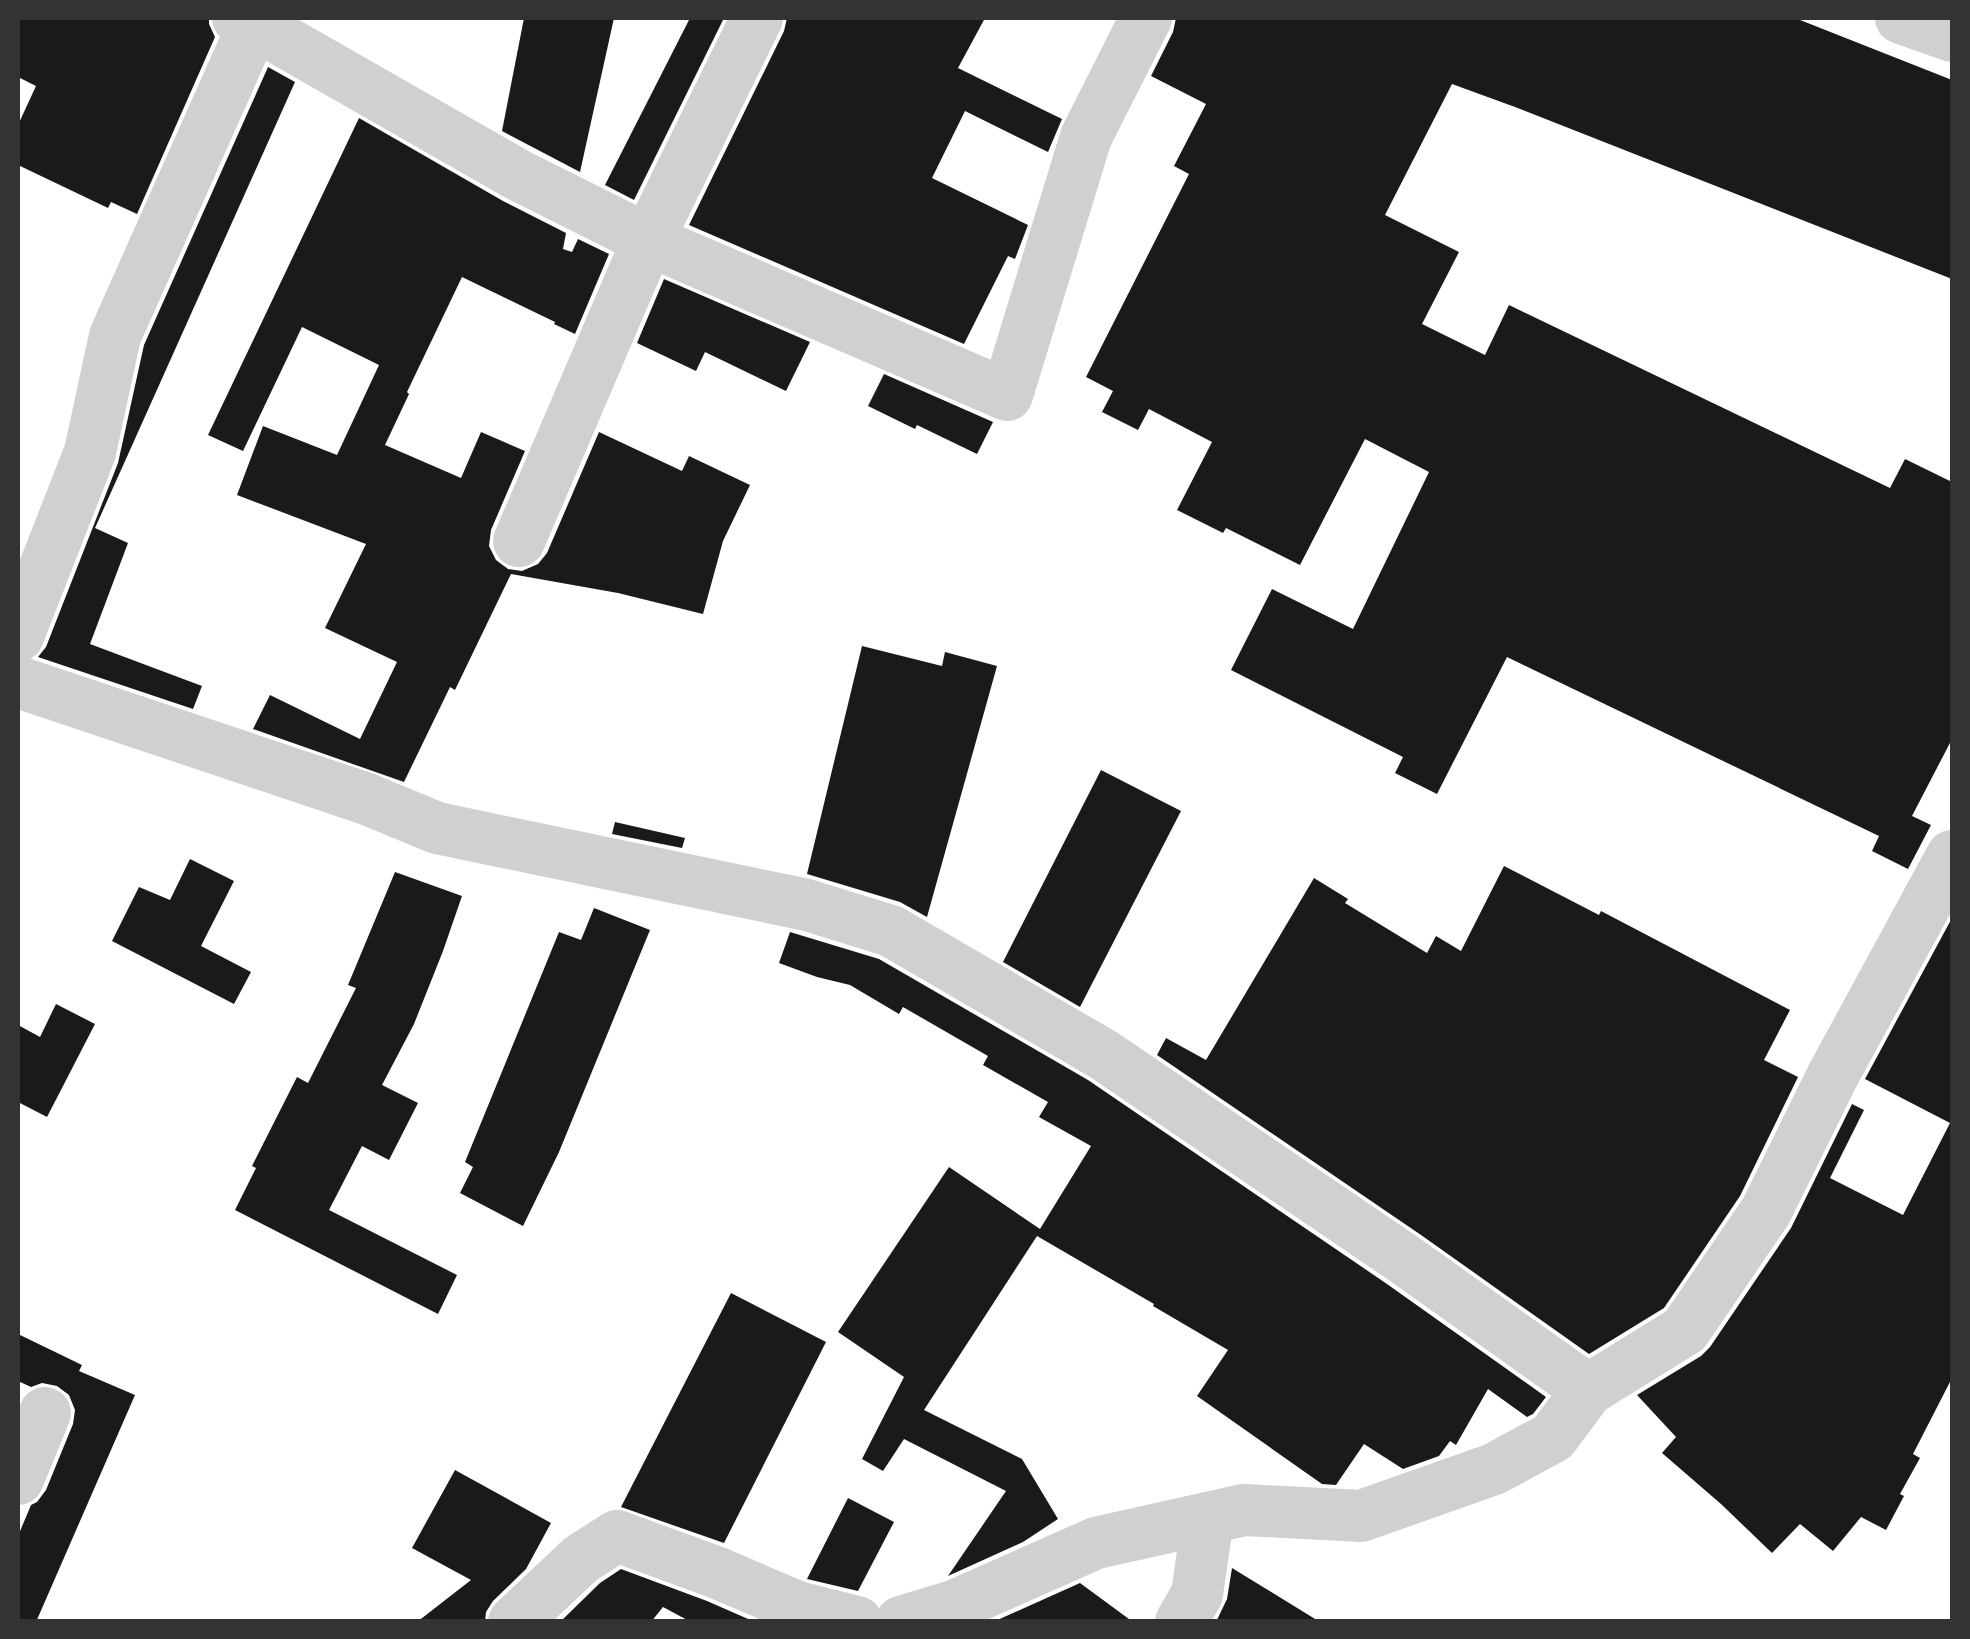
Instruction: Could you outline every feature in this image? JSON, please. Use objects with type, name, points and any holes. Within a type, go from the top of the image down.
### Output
[{"type":"street","points":[[519,541],[648,240],[757,18]]},
{"type":"street","points":[[18,636],[90,452],[116,336],[249,20],[518,175],[648,240],[1007,395],[1086,137],[1146,18]]},
{"type":"street","points":[[1902,18],[1952,36]]},
{"type":"street","points":[[18,682],[367,799],[437,828],[806,905],[891,931],[1104,1055],[1588,1390]]},
{"type":"street","points":[[901,1622],[954,1606],[1096,1543],[1244,1510],[1361,1516],[1494,1470],[1553,1437],[1588,1390],[1684,1330],[1766,1211],[1833,1074],[1952,856]]},
{"type":"street","points":[[18,1479],[45,1413]]},
{"type":"street","points":[[1182,1622],[1197,1594],[1208,1518]]},
{"type":"street","points":[[514,1622],[581,1559],[617,1536],[797,1606],[857,1622]]},
{"type":"building","points":[[18,18],[209,18],[215,37],[137,214],[111,202],[108,208],[18,165],[18,125],[36,86],[18,77]]},
{"type":"building","points":[[524,18],[614,18],[580,172],[502,131]]},
{"type":"building","points":[[690,18],[724,18],[634,200],[605,185]]},
{"type":"building","points":[[787,18],[985,18],[958,68],[1062,119],[1048,152],[965,111],[932,178],[1028,225],[1015,259],[1008,256],[964,344],[689,225]]},
{"type":"building","points":[[1176,18],[1795,18],[1952,80],[1952,279],[1452,84],[1385,215],[1459,252],[1422,324],[1485,355],[1509,305],[1890,488],[1905,459],[1952,482],[1952,739],[1912,816],[1931,825],[1908,869],[1872,851],[1879,836],[1507,657],[1437,794],[1395,773],[1403,757],[1231,670],[1272,589],[1353,629],[1429,472],[1365,439],[1300,565],[1226,528],[1223,533],[1177,510],[1212,442],[1149,409],[1138,430],[1102,412],[1113,391],[1086,377],[1189,174],[1174,166],[1206,104],[1151,76]]},
{"type":"building","points":[[268,67],[295,82],[95,528],[128,543],[90,644],[202,686],[193,709],[38,657],[46,647],[118,463],[144,345]]},
{"type":"building","points":[[359,118],[566,233],[563,249],[572,252],[578,239],[609,254],[575,334],[462,277],[385,445],[461,478],[481,432],[525,451],[491,530],[489,546],[496,560],[508,569],[522,571],[538,564],[547,553],[599,432],[682,471],[689,456],[750,485],[723,541],[703,614],[618,593],[511,574],[455,690],[450,687],[404,782],[253,729],[270,695],[360,739],[397,662],[325,628],[366,544],[237,495],[263,426],[337,455],[379,365],[302,327],[243,451],[208,435]]},
{"type":"building","points":[[664,279],[810,342],[786,391],[705,352],[696,371],[637,343]]},
{"type":"building","points":[[884,374],[993,422],[977,454],[868,406]]},
{"type":"building","points":[[862,646],[942,666],[945,652],[997,666],[927,917],[900,902],[807,874]]},
{"type":"building","points":[[1101,770],[1181,811],[1080,1007],[1003,962]]},
{"type":"building","points":[[615,822],[685,838],[682,848],[612,834]]},
{"type":"building","points":[[190,859],[234,881],[201,946],[251,972],[234,1004],[112,941],[139,887],[170,900]]},
{"type":"building","points":[[1504,866],[1599,915],[1601,911],[1790,1010],[1764,1060],[1798,1077],[1740,1196],[1664,1308],[1589,1354],[1157,1055],[1166,1038],[1206,1060],[1314,878],[1348,899],[1345,903],[1427,953],[1436,936],[1461,951]]},
{"type":"building","points":[[395,872],[462,896],[414,1024],[382,1085],[418,1103],[389,1160],[362,1146],[329,1210],[457,1275],[438,1314],[235,1210],[256,1168],[252,1166],[297,1077],[308,1083],[356,988],[348,985]]},
{"type":"building","points":[[594,908],[650,930],[559,1152],[523,1226],[460,1193],[473,1167],[465,1162],[559,932],[581,940]]},
{"type":"building","points":[[1952,918],[1952,1378],[1913,1454],[1920,1458],[1886,1530],[1861,1517],[1833,1551],[1800,1524],[1772,1553],[1662,1453],[1676,1437],[1637,1395],[1710,1347],[1791,1228],[1852,1104],[1864,1110],[1830,1178],[1903,1215],[1950,1123],[1865,1079]]},
{"type":"building","points":[[790,932],[879,959],[1088,1080],[1546,1397],[1527,1417],[1488,1389],[1456,1445],[1450,1441],[1439,1456],[1403,1469],[1364,1444],[1336,1485],[1322,1484],[1197,1396],[1228,1350],[1037,1236],[924,1410],[1022,1459],[1058,1519],[1023,1542],[948,1576],[1006,1491],[904,1439],[883,1471],[862,1459],[904,1377],[838,1332],[949,1167],[1040,1229],[1091,1146],[1039,1117],[1048,1102],[983,1065],[988,1056],[903,1007],[899,1014],[850,985],[779,963]]},
{"type":"building","points":[[56,1004],[95,1024],[47,1117],[18,1102],[18,1025],[40,1037]]},
{"type":"building","points":[[731,1293],[826,1342],[724,1543],[621,1507]]},
{"type":"building","points":[[18,1334],[82,1365],[79,1371],[135,1395],[36,1622],[18,1622],[18,1536],[31,1505],[46,1490],[75,1410],[69,1395],[57,1386],[42,1383],[31,1387],[18,1381]]},
{"type":"building","points":[[455,1470],[551,1523],[526,1569],[493,1601],[485,1622],[417,1622],[471,1580],[412,1548]]},
{"type":"building","points":[[848,1498],[894,1522],[858,1591],[807,1579]]},
{"type":"building","points":[[1232,1568],[1320,1622],[1216,1622],[1227,1599]]},
{"type":"building","points":[[621,1569],[755,1622],[691,1622],[663,1607],[651,1622],[560,1622],[600,1583]]},
{"type":"building","points":[[1080,1583],[1133,1622],[993,1622]]}]
